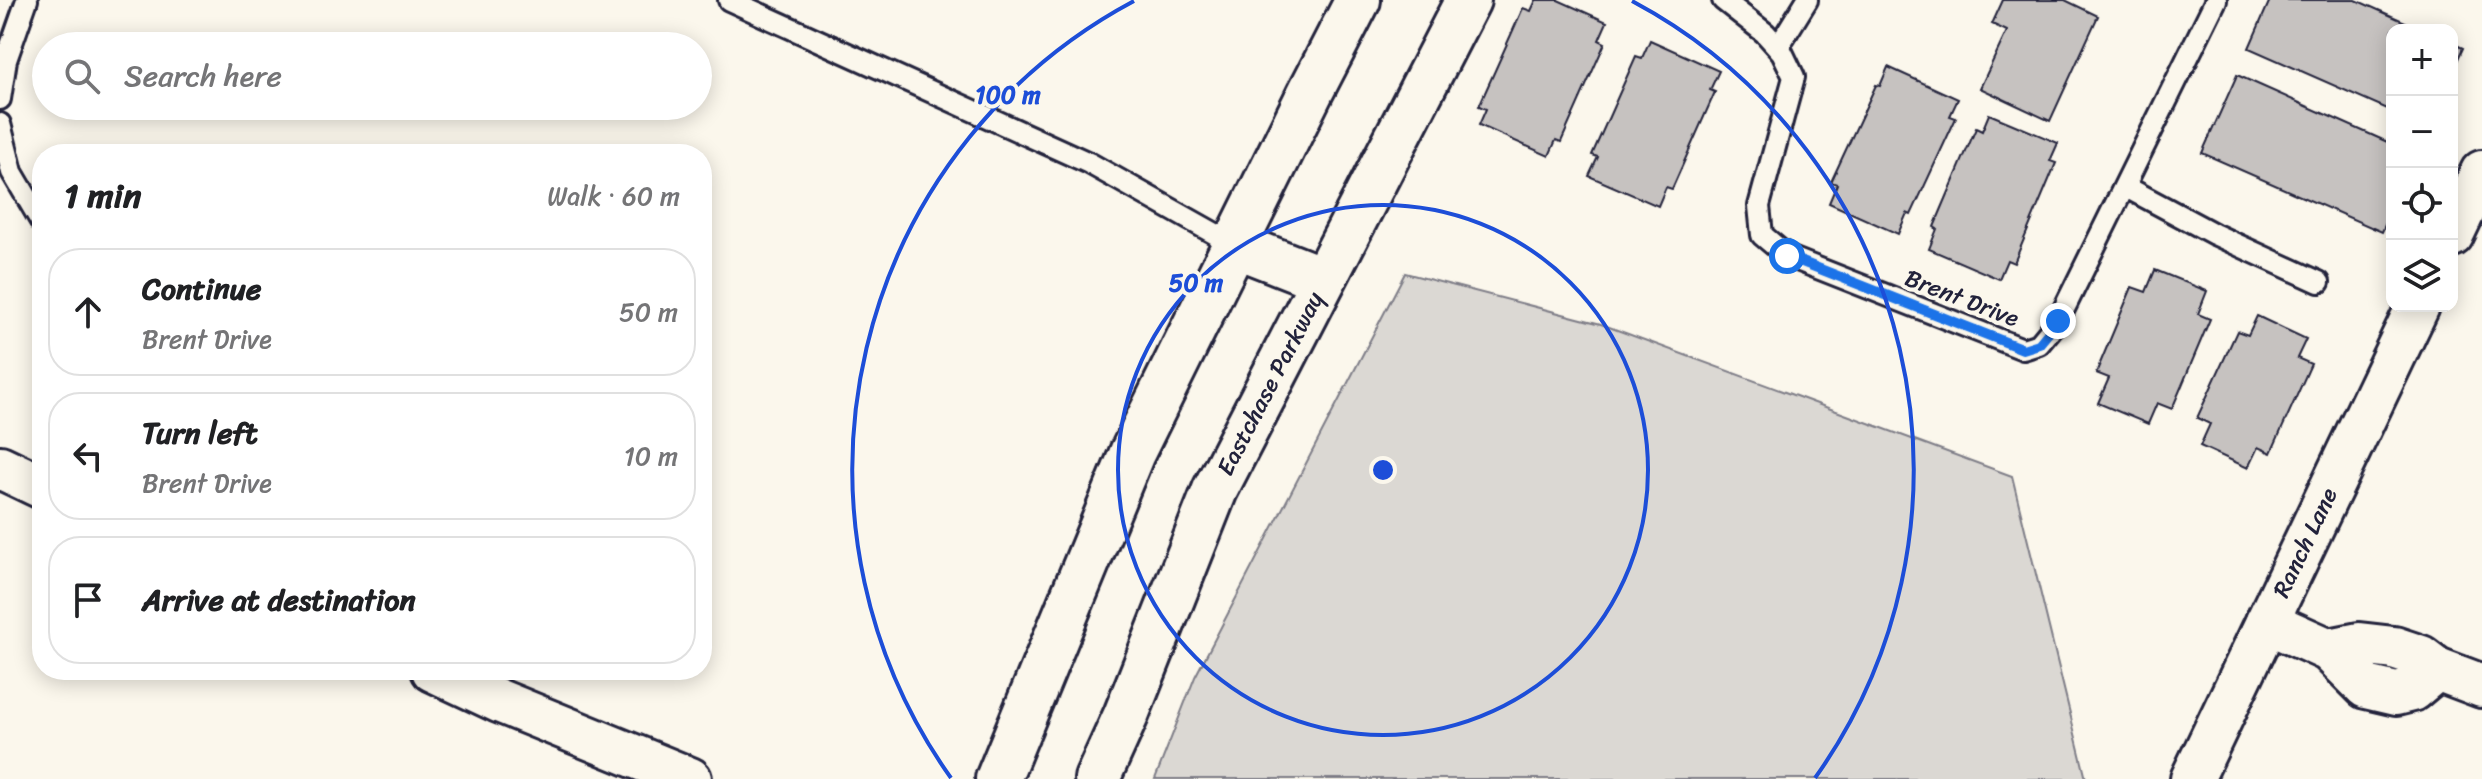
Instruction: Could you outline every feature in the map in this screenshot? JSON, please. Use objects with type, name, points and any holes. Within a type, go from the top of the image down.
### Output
[{"type":"main road","points":[[998,779],[1132,453],[1358,0]]},
{"type":"main road","name":"Eastchase Parkway","points":[[1097,779],[1126,715],[1215,490],[1468,0]]},
{"type":"main road","points":[[1235,245],[1322,279]]},
{"type":"street","points":[[2458,222],[2482,172]]},
{"type":"street","name":"Ranch Lane","points":[[2192,779],[2415,312]]},
{"type":"street","points":[[0,467],[32,482]]},
{"type":"street","points":[[2267,622],[2329,650],[2359,644],[2394,648],[2421,657],[2437,669],[2482,686]]},
{"type":"street","points":[[454,680],[690,779]]},
{"type":"lane","points":[[0,99],[6,60],[27,0]]},
{"type":"lane","points":[[729,0],[1089,163],[1235,245]]},
{"type":"lane","name":"Brent Drive","points":[[1723,0],[1778,47],[1794,77],[1759,206],[1762,235],[1787,256],[2023,349],[2039,344],[2058,321],[2216,0]]},
{"type":"lane","points":[[1778,47],[1807,0]]},
{"type":"lane","points":[[0,124],[12,172],[32,206]]},
{"type":"lane","points":[[2126,187],[2214,234],[2319,282]]},
{"type":"shaded area","points":[[1405,273],[1601,324],[2012,476],[2086,779],[1155,779],[1195,677]]},
{"type":"building","points":[[1536,0],[1558,0],[1607,22],[1599,40],[1605,43],[1561,142],[1556,140],[1549,156],[1479,125],[1486,109],[1479,106],[1523,8],[1531,11]]},
{"type":"building","points":[[2003,0],[2065,0],[2098,16],[2050,121],[1980,88],[2007,31],[1992,24]]},
{"type":"building","points":[[2270,0],[2356,0],[2410,24],[2386,24],[2386,108],[2249,48]]},
{"type":"building","points":[[1650,40],[1719,71],[1710,90],[1715,92],[1672,189],[1666,187],[1658,206],[1589,176],[1598,157],[1592,155],[1636,56],[1642,58]]},
{"type":"building","points":[[1888,67],[1958,99],[1950,116],[1956,118],[1911,215],[1907,213],[1898,234],[1829,203],[1837,184],[1831,182],[1876,85],[1880,86]]},
{"type":"building","points":[[2237,75],[2386,141],[2386,223],[2382,232],[2202,153]]},
{"type":"building","points":[[1989,114],[2058,143],[2050,161],[2056,163],[2014,263],[2007,260],[1999,279],[1929,249],[1937,229],[1934,227],[1976,128],[1982,131]]},
{"type":"building","points":[[2155,270],[2207,291],[2198,314],[2210,319],[2172,409],[2157,403],[2148,424],[2098,403],[2109,378],[2096,373],[2132,287],[2146,292]]},
{"type":"building","points":[[2257,316],[2306,339],[2297,358],[2311,364],[2271,453],[2258,447],[2248,468],[2200,446],[2210,424],[2197,418],[2237,331],[2248,335]]},
{"type":"route","points":[[1787,256],[2023,349],[2039,344],[2058,321]]}]
